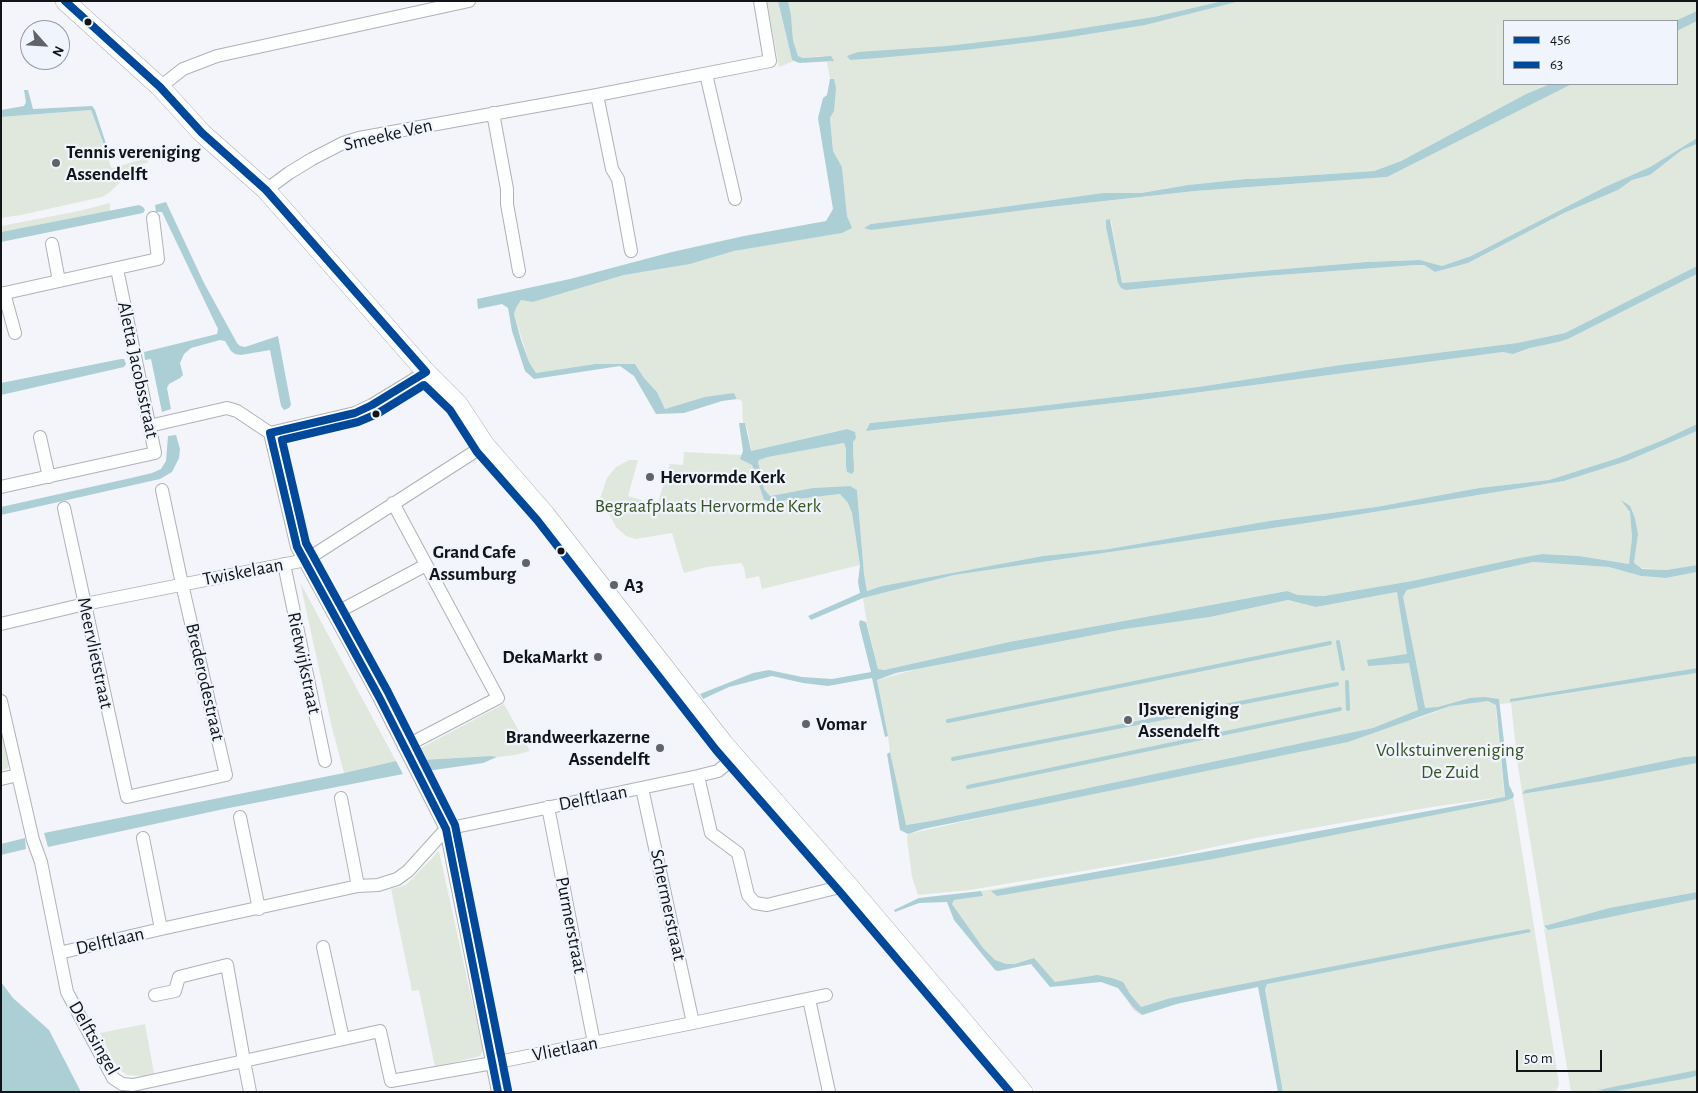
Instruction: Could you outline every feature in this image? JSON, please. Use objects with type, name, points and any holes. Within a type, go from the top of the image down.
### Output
[{"type":"street","points":[[65,1],[160,87],[202,133],[266,190],[426,372],[458,404],[485,445],[544,514],[724,744],[848,885],[1023,1092]]},
{"type":"street","points":[[160,87],[183,69],[217,56],[469,1]]},
{"type":"street","name":"Smeeke Ven","points":[[266,190],[288,173],[343,143],[375,135],[597,95],[770,61],[760,1]]},
{"type":"street","points":[[706,74],[735,198]]},
{"type":"street","points":[[597,95],[612,169],[618,179],[631,251]]},
{"type":"street","points":[[493,113],[519,271]]},
{"type":"street","points":[[15,333],[3,294],[158,259],[153,218]]},
{"type":"street","points":[[52,244],[59,281]]},
{"type":"street","name":"Aletta Jacobsstraat","points":[[1,487],[155,453],[117,268]]},
{"type":"street","points":[[149,426],[227,408],[237,411],[270,432],[355,413],[372,405],[426,372]]},
{"type":"street","name":"Rietwijkstraat","points":[[270,432],[297,547],[306,560],[404,747]]},
{"type":"street","points":[[40,437],[49,476]]},
{"type":"street","name":"Twiskelaan","points":[[1,624],[85,604],[306,560],[485,445]]},
{"type":"street","name":"Brederodestraat","points":[[127,797],[226,776],[162,490]]},
{"type":"street","points":[[392,503],[498,698],[404,747],[446,829],[498,1092]]},
{"type":"street","name":"Meervlietstraat","points":[[64,508],[127,797]]},
{"type":"street","name":"Rietwijkstraat","points":[[284,564],[325,761]]},
{"type":"street","points":[[334,614],[426,565]]},
{"type":"street","name":"Delftsingel","points":[[1,700],[33,840],[41,862],[67,992],[113,1078],[122,1084],[132,1085],[244,1061]]},
{"type":"street","name":"Delftlaan","points":[[59,953],[358,886],[378,885],[397,879],[408,871],[446,829],[698,776],[718,770],[736,756]]},
{"type":"street","points":[[1,779],[18,775]]},
{"type":"street","points":[[698,776],[711,833],[738,853],[748,895],[755,903],[767,905],[848,885]]},
{"type":"street","name":"Schermerstraat","points":[[642,788],[694,1023]]},
{"type":"street","points":[[341,798],[358,886]]},
{"type":"street","name":"Purmerstraat","points":[[548,807],[594,1043]]},
{"type":"street","points":[[240,818],[259,909]]},
{"type":"street","name":"Delftlaan","points":[[143,838],[161,929]]},
{"type":"street","points":[[323,947],[343,1039]]},
{"type":"street","points":[[155,995],[175,991],[179,977],[227,966],[250,1092]]},
{"type":"street","name":"Vlietlaan","points":[[244,1061],[380,1031],[391,1081],[493,1063],[826,995]]},
{"type":"street","points":[[809,998],[828,1092]]},
{"type":"green space","points":[[767,1],[778,1],[792,60],[794,61],[779,67]]},
{"type":"green space","points":[[788,1],[1697,1],[1697,11],[1677,20],[1503,20],[1503,85],[1548,85],[1526,94],[1401,161],[1374,171],[1246,179],[1188,185],[1141,193],[1103,193],[871,224],[1195,191],[1387,177],[1570,85],[1678,85],[1678,30],[1697,21],[1697,138],[1650,167],[1605,187],[1471,256],[1442,266],[1420,260],[1366,262],[1122,283],[1111,220],[1106,220],[1116,276],[1126,290],[1252,277],[1416,265],[1424,265],[1435,272],[1468,263],[1564,213],[1618,190],[1632,180],[1650,175],[1682,150],[1697,144],[1697,266],[1565,333],[1517,343],[1340,365],[1198,387],[1031,407],[870,423],[867,431],[1141,400],[1503,352],[1513,354],[1568,339],[1697,274],[1697,424],[1618,458],[1549,480],[1479,488],[1376,507],[1269,521],[1109,549],[1043,556],[882,586],[867,591],[857,490],[850,486],[813,488],[770,496],[764,489],[761,472],[757,463],[759,460],[768,457],[844,443],[846,466],[854,459],[853,442],[856,437],[846,429],[751,451],[748,431],[743,423],[742,401],[737,399],[734,393],[665,409],[657,392],[644,378],[635,364],[595,364],[536,373],[529,362],[514,314],[521,300],[533,302],[624,275],[690,264],[734,251],[841,233],[851,228],[847,216],[842,167],[833,151],[830,118],[834,111],[834,79],[830,79],[827,62],[833,61],[822,56],[803,58],[798,56],[793,40]]},
{"type":"green space","name":"Tennis vereniging Assendelft","points":[[91,110],[111,167],[146,158],[149,162],[137,166],[110,192],[102,197],[1,218],[1,117]]},
{"type":"green space","points":[[110,203],[110,211],[1,232],[1,226]]},
{"type":"green space","points":[[1697,431],[1697,565],[1666,570],[1639,568],[1634,563],[1638,534],[1635,518],[1623,501],[1630,512],[1632,538],[1630,564],[1579,556],[1542,554],[1412,581],[1324,596],[1298,595],[1286,591],[1009,642],[884,670],[878,669],[863,598],[954,575],[1307,523],[1564,481],[1627,461]]},
{"type":"green space","name":"Begraafplaats Hervormde Kerk","points":[[684,452],[742,455],[741,459],[752,465],[764,500],[772,502],[840,494],[848,503],[852,513],[860,565],[762,589],[759,576],[746,579],[744,567],[741,563],[707,567],[684,573],[672,533],[636,539],[626,536],[616,527],[610,516],[602,508],[600,499],[607,478],[616,467],[629,460],[638,460],[628,496],[657,505],[670,464],[683,465]]},
{"type":"green space","name":"Volkstuinvereniging De Zuid","points":[[1533,562],[1609,567],[1641,576],[1666,578],[1697,572],[1697,668],[1510,700],[1511,702],[1697,673],[1697,756],[1684,757],[1526,790],[1523,794],[1697,763],[1697,892],[1609,908],[1544,926],[1518,767],[1511,703],[1500,704],[1499,700],[1496,711],[1505,800],[1513,798],[1514,801],[1559,1084],[1556,1092],[1283,1092],[1265,989],[1266,985],[1191,1000],[1142,1015],[1134,1011],[1120,989],[1106,982],[1094,981],[1050,986],[1040,972],[1031,964],[998,971],[955,918],[952,904],[954,900],[983,896],[981,891],[1161,862],[1361,823],[1465,806],[1496,798],[1438,806],[1256,838],[1172,856],[970,890],[918,895],[912,877],[908,834],[1419,718],[1448,707],[1373,728],[905,825],[877,680],[917,669],[1125,629],[1210,617],[1288,600],[1316,607],[1397,592]]},
{"type":"green space","points":[[300,582],[396,761],[344,773],[332,728]]},
{"type":"green space","points":[[504,704],[530,751],[497,757],[422,760],[418,752],[419,749]]},
{"type":"green space","points":[[1,732],[9,763],[8,768],[1,771]]},
{"type":"green space","points":[[439,851],[483,1051],[480,1056],[435,1067],[419,990],[412,991],[391,889],[406,885]]},
{"type":"green space","points":[[1697,899],[1697,1070],[1600,1091],[1571,1092],[1544,928],[1548,930]]},
{"type":"green space","points":[[145,1024],[154,1073],[145,1076],[127,1075],[114,1062],[100,1033]]},
{"type":"green space","points":[[1697,1076],[1697,1092],[1611,1092],[1684,1079]]},
{"type":"water","points":[[778,1],[788,1],[793,40],[798,56],[803,58],[831,56],[834,61],[799,63],[792,60]]},
{"type":"water","points":[[1223,1],[1240,1],[1145,25],[1064,38],[878,58],[850,60],[847,56],[858,52],[947,46],[1033,36],[1154,17]]},
{"type":"water","points":[[1697,11],[1697,21],[1678,30],[1677,20]]},
{"type":"water","points":[[830,79],[834,79],[836,88],[834,111],[830,118],[833,151],[842,167],[847,216],[852,228],[842,233],[734,251],[690,264],[624,275],[533,302],[521,300],[514,314],[529,362],[536,373],[595,364],[635,364],[644,378],[657,392],[665,409],[705,397],[734,393],[737,399],[722,401],[684,413],[656,414],[634,376],[620,366],[534,379],[525,371],[512,331],[508,308],[502,304],[478,309],[477,299],[570,279],[672,252],[826,221],[833,209],[818,118],[823,98],[827,95]]},
{"type":"water","points":[[1548,85],[1570,85],[1387,177],[1195,191],[1032,209],[871,230],[864,228],[871,224],[1103,193],[1141,193],[1188,185],[1246,179],[1374,171],[1401,161],[1526,94]]},
{"type":"water","points":[[24,90],[28,90],[33,109],[92,106],[111,159],[109,159],[91,110],[1,117],[1,110],[24,106],[26,102]]},
{"type":"water","points":[[1697,138],[1697,144],[1682,150],[1650,175],[1632,180],[1618,190],[1564,213],[1468,263],[1435,272],[1424,265],[1416,265],[1252,277],[1126,290],[1121,288],[1118,283],[1106,227],[1106,220],[1110,219],[1122,283],[1366,262],[1420,260],[1442,266],[1471,256],[1605,187],[1650,167]]},
{"type":"water","points":[[166,202],[204,283],[237,343],[245,347],[278,336],[291,405],[289,408],[284,410],[281,406],[270,350],[241,355],[235,354],[225,341],[220,340],[191,348],[184,354],[180,363],[183,375],[169,384],[167,388],[171,409],[162,412],[151,359],[145,360],[144,352],[217,334],[218,329],[162,212],[156,212],[155,205]]},
{"type":"water","points":[[139,205],[145,210],[143,213],[1,242],[1,232]]},
{"type":"water","points":[[1697,266],[1697,274],[1568,339],[1513,354],[1503,352],[1141,400],[866,431],[870,423],[1031,407],[1198,387],[1340,365],[1517,343],[1565,333]]},
{"type":"water","points":[[124,359],[126,364],[124,367],[1,395],[1,383]]},
{"type":"water","points":[[739,423],[745,423],[751,451],[847,429],[855,432],[856,438],[853,442],[854,471],[852,474],[847,472],[844,443],[768,457],[759,460],[758,463],[764,489],[770,496],[813,488],[850,486],[857,490],[867,591],[882,586],[1043,556],[1109,549],[1269,521],[1376,507],[1479,488],[1549,480],[1618,458],[1697,424],[1697,431],[1627,461],[1564,481],[1307,523],[954,575],[863,598],[811,620],[808,616],[860,593],[858,582],[860,565],[852,513],[848,503],[840,494],[772,502],[764,500],[752,465],[740,459],[743,451]]},
{"type":"water","points":[[176,435],[180,449],[179,458],[172,472],[160,479],[1,515],[1,507],[131,478],[161,469],[166,461],[168,436]]},
{"type":"water","points":[[1621,500],[1630,506],[1635,518],[1638,534],[1634,563],[1642,569],[1666,570],[1697,565],[1697,572],[1666,578],[1641,576],[1609,567],[1533,562],[1407,590],[1403,597],[1425,708],[1438,707],[1470,698],[1485,697],[1499,699],[1509,785],[1514,795],[1513,798],[1505,801],[1213,859],[997,896],[991,891],[1505,797],[1496,705],[1488,701],[1450,706],[1348,742],[923,829],[908,834],[900,830],[887,754],[890,752],[906,825],[1373,728],[1418,710],[1409,663],[1368,666],[1367,660],[1407,654],[1397,592],[1316,607],[1288,600],[1210,617],[1125,629],[896,673],[877,680],[888,736],[885,737],[872,678],[828,686],[772,676],[729,687],[703,699],[700,694],[753,673],[769,670],[802,677],[832,679],[871,672],[859,624],[860,620],[866,622],[878,669],[884,670],[1009,642],[1287,591],[1298,595],[1324,596],[1412,581],[1542,554],[1579,556],[1629,564],[1632,538],[1630,512]]},
{"type":"water","points":[[1697,668],[1697,673],[1510,702],[1510,699]]},
{"type":"water","points":[[1697,756],[1697,763],[1522,794],[1525,790],[1684,757]]},
{"type":"water","points":[[497,757],[483,763],[427,771],[422,760]]},
{"type":"water","points":[[396,761],[403,774],[224,809],[48,847],[44,833],[344,773]]},
{"type":"water","points":[[25,838],[26,849],[1,855],[1,844]]},
{"type":"water","points":[[981,891],[983,896],[954,900],[952,904],[983,948],[995,960],[1006,964],[1015,964],[1034,958],[1055,982],[1097,975],[1112,978],[1123,982],[1141,1007],[1171,998],[1447,944],[1529,929],[1531,932],[1267,984],[1265,989],[1283,1092],[1278,1092],[1258,987],[1176,1004],[1142,1015],[1118,988],[1101,982],[1050,987],[1031,964],[995,970],[954,920],[947,902],[919,903],[895,912],[894,910],[919,898]]},
{"type":"water","points":[[1697,892],[1697,899],[1548,930],[1544,926],[1609,908]]},
{"type":"water","points":[[1,982],[13,998],[49,1030],[81,1092],[1,1092]]},
{"type":"water","points":[[1697,1070],[1697,1076],[1684,1079],[1611,1092],[1598,1090]]},
{"type":"waterway","points":[[1338,642],[1343,669]]},
{"type":"waterway","points":[[948,721],[1330,643]]},
{"type":"waterway","points":[[1347,682],[1348,709]]},
{"type":"waterway","points":[[953,759],[1337,684]]},
{"type":"waterway","points":[[968,787],[1340,709]]},
{"type":"transit line","name":"456","points":[[65,1],[160,87],[202,133],[266,190],[426,372]]},
{"type":"transit line","name":"456","points":[[270,433],[355,413],[372,405],[426,372]]},
{"type":"transit line","name":"63","points":[[508,1090],[455,825],[388,692],[306,543],[282,440],[358,422],[377,414],[424,385],[450,410],[477,452],[537,520],[716,750],[1010,1092]]},
{"type":"transit line","name":"456","points":[[270,433],[297,547],[379,697],[446,829],[498,1092]]},
{"type":"place","name":"Tennis vereniging Assendelft","points":[[56,163]]},
{"type":"place","name":"Hervormde Kerk","points":[[650,477]]},
{"type":"place","name":"Grand Cafe Assumburg","points":[[526,563]]},
{"type":"place","name":"A3","points":[[614,585]]},
{"type":"place","name":"DekaMarkt","points":[[598,657]]},
{"type":"place","name":"IJsvereniging Assendelft","points":[[1128,720]]},
{"type":"place","name":"Vomar","points":[[806,724]]},
{"type":"place","name":"Brandweerkazerne Assendelft","points":[[660,748]]}]
